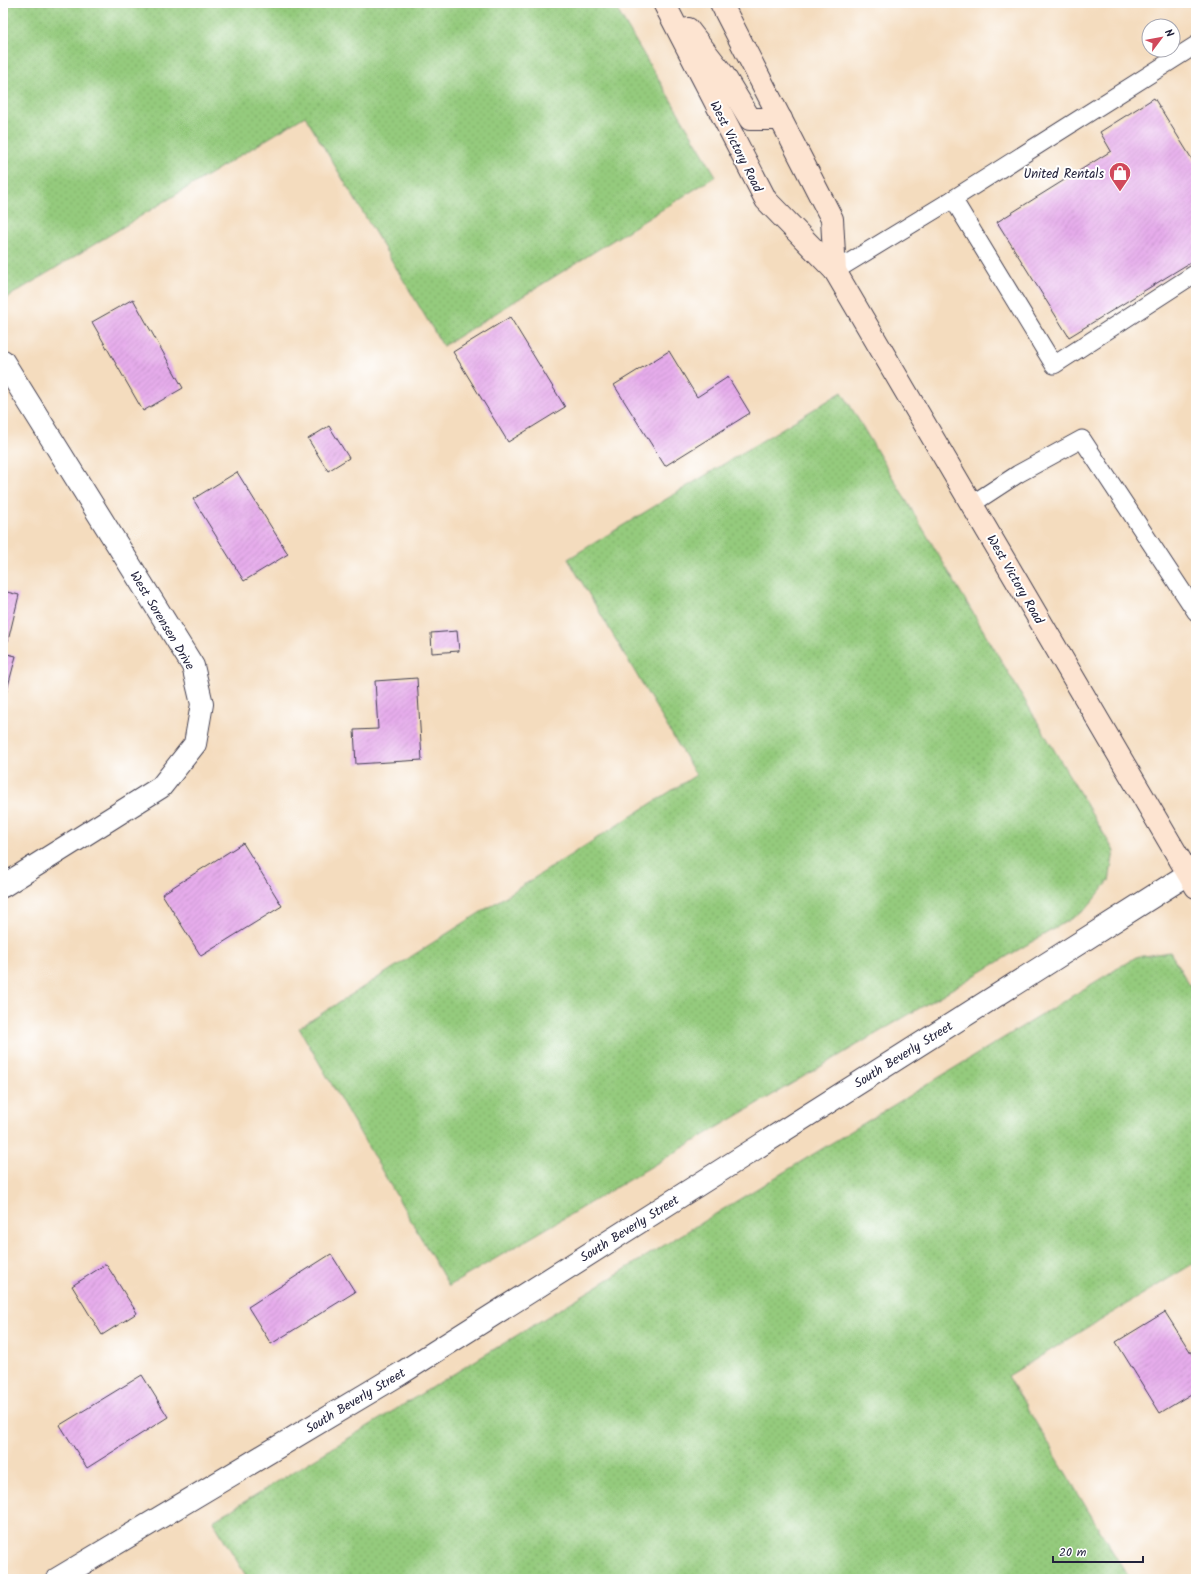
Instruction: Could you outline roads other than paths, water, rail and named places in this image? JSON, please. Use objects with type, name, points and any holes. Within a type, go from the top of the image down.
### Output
[{"type":"main road","name":"West Victory Road","points":[[664,3],[766,200],[835,271],[1193,876]]},
{"type":"main road","name":"West Victory Road","points":[[668,3],[724,74],[750,119],[780,119]]},
{"type":"main road","name":"West Victory Road","points":[[721,3],[832,219],[835,271]]},
{"type":"street","name":"West Sorensen Drive","points":[[3,361],[193,666],[202,704],[195,744],[161,787],[3,886]]},
{"type":"street","name":"South Beverly Street","points":[[57,1579],[406,1369],[1193,876]]},
{"type":"lane","points":[[835,271],[1196,45]]},
{"type":"lane","points":[[953,198],[1054,365],[1196,273]]},
{"type":"lane","points":[[972,504],[1018,474],[1082,439],[1196,612]]},
{"type":"place","name":"United Rentals","points":[[1120,192]]}]
